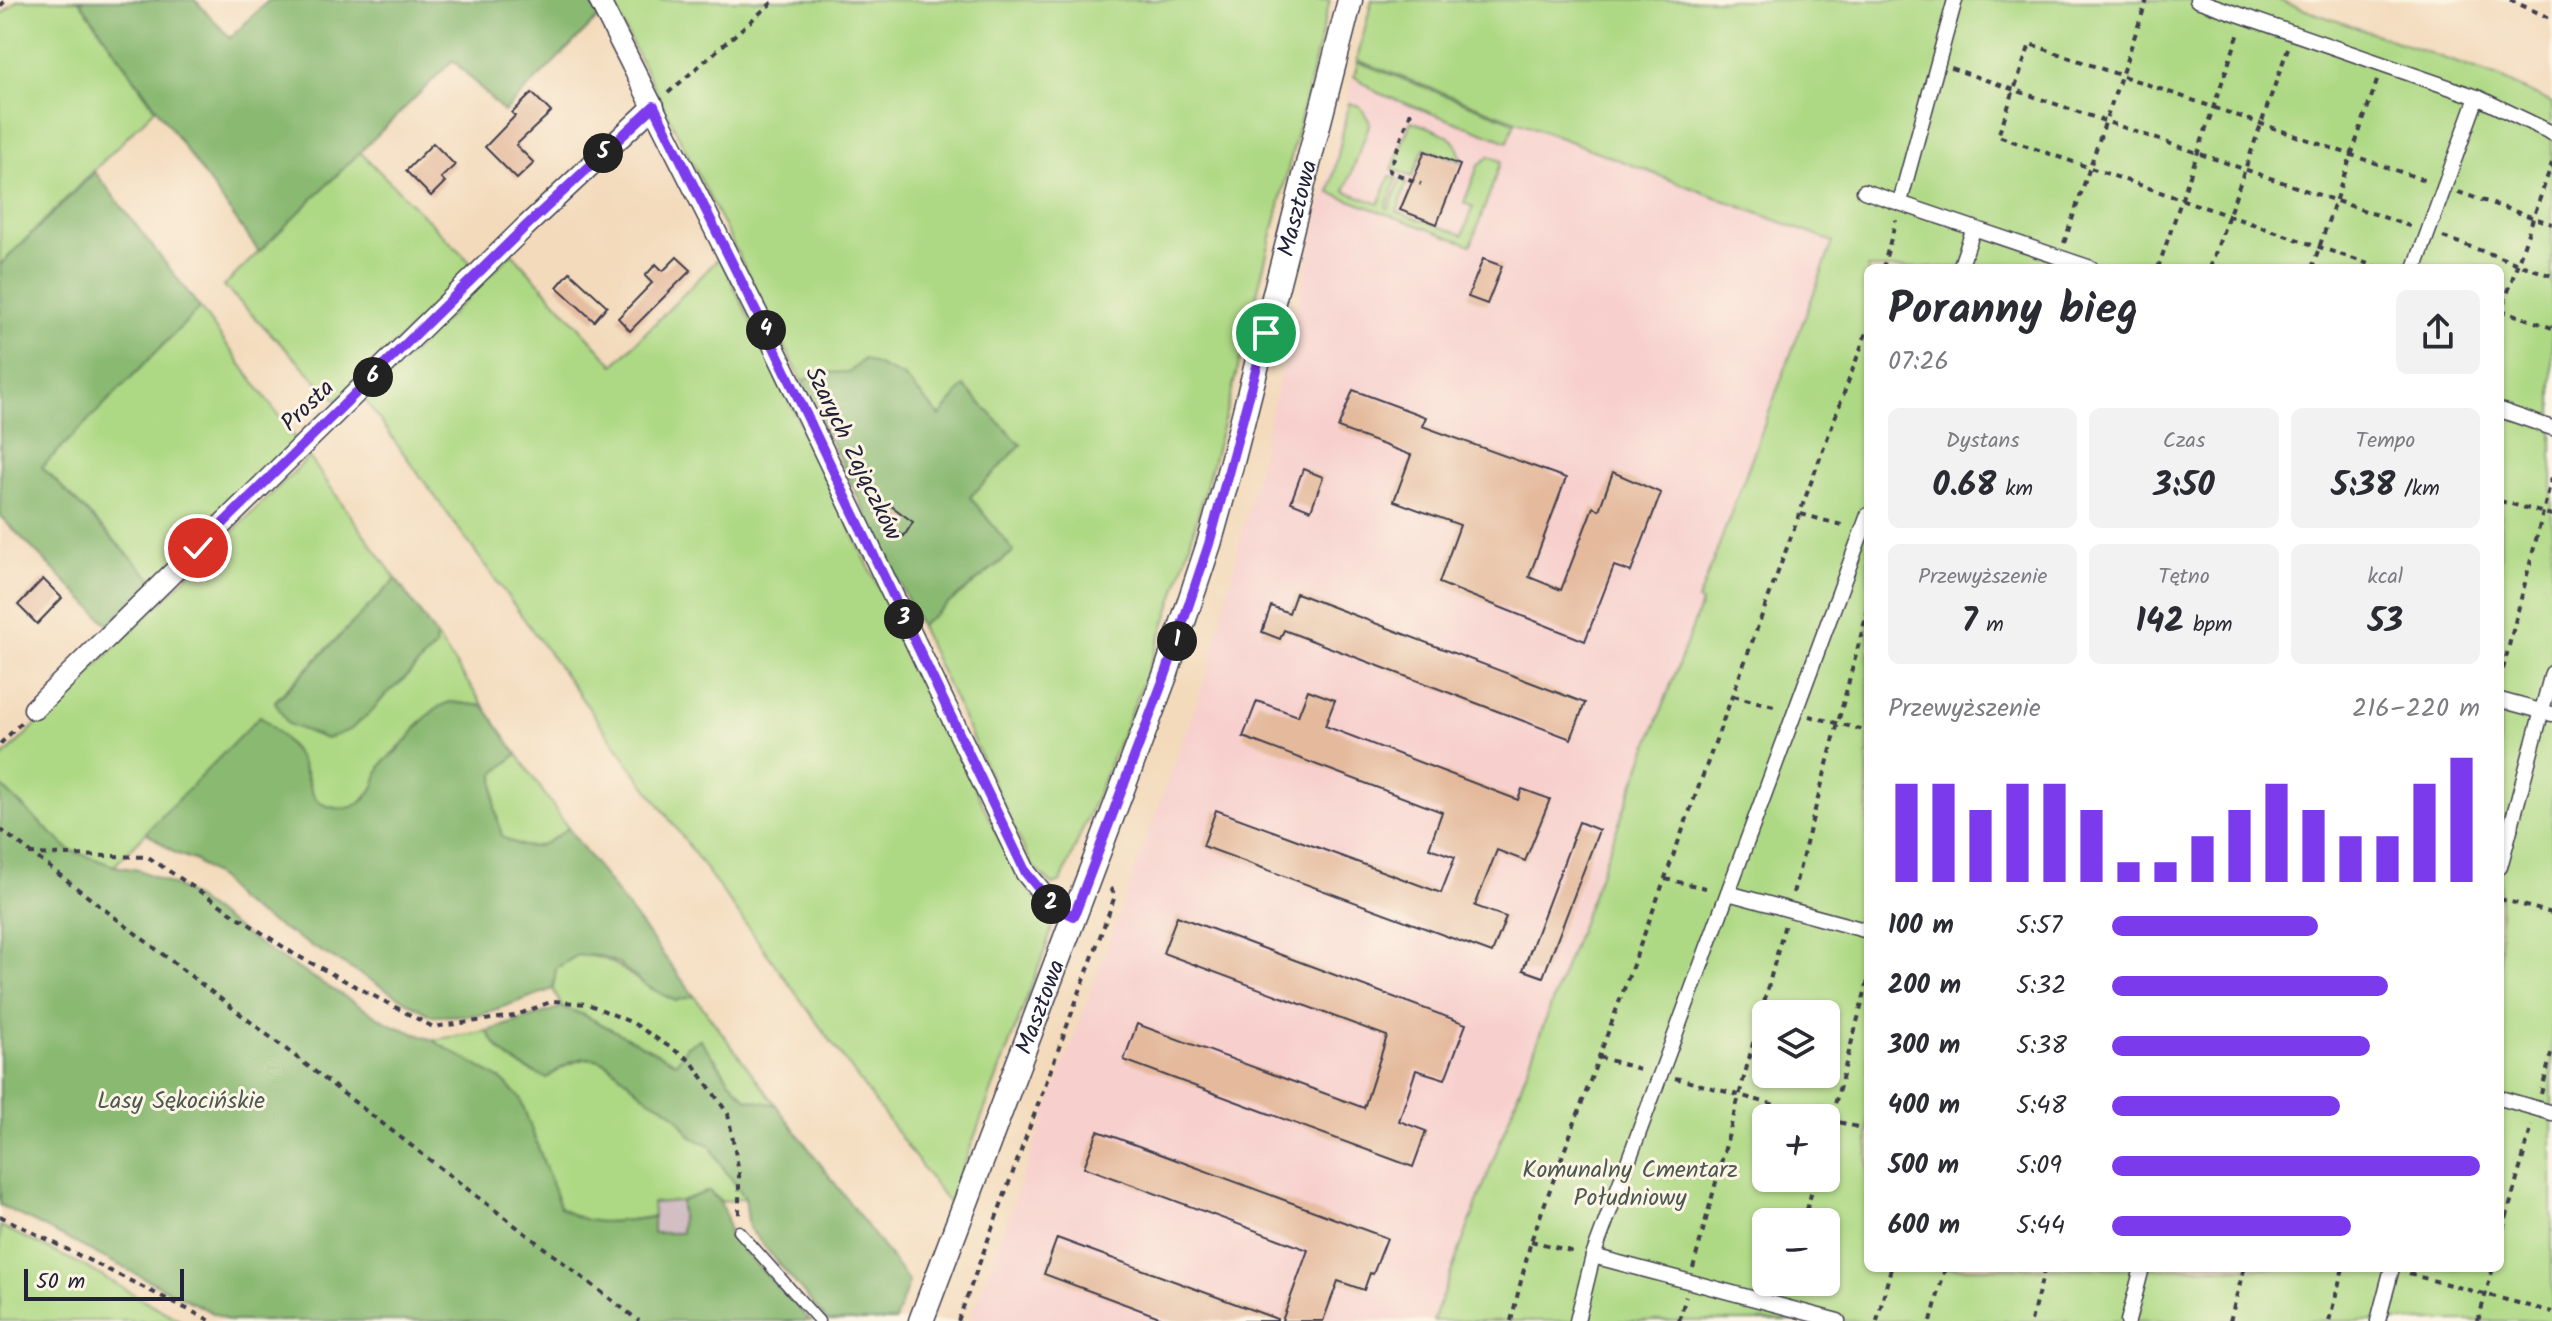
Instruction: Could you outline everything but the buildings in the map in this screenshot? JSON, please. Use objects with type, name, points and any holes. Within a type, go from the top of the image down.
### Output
[{"type":"street","name":"Szarych Zajączków","points":[[599,0],[772,343],[1026,873],[1053,906],[1074,916]]},
{"type":"street","name":"Masztowa","points":[[921,1321],[1166,673],[1209,544],[1350,0]]},
{"type":"street","points":[[1900,202],[1955,0]]},
{"type":"street","points":[[2197,0],[2477,97],[2552,133]]},
{"type":"street","points":[[2416,264],[2477,97]]},
{"type":"street","name":"Prosta","points":[[34,709],[524,228],[654,106]]},
{"type":"street","points":[[1864,191],[2079,264]]},
{"type":"street","points":[[1961,264],[1974,228]]},
{"type":"street","points":[[2504,411],[2552,428]]},
{"type":"street","points":[[1577,1321],[1593,1256],[1864,534]]},
{"type":"street","points":[[2504,854],[2547,713],[2552,673]]},
{"type":"street","points":[[2504,701],[2547,713]]},
{"type":"street","points":[[1728,893],[1864,930]]},
{"type":"street","points":[[2504,1099],[2544,1110]]},
{"type":"street","points":[[1593,1256],[1838,1321]]},
{"type":"street","points":[[2128,1321],[2141,1272]]},
{"type":"street","points":[[2378,1321],[2391,1272]]},
{"type":"street","points":[[1778,1321],[1781,1306]]},
{"type":"lane","points":[[739,1231],[819,1321]]},
{"type":"path","points":[[0,6],[6,0]]},
{"type":"path","points":[[654,106],[775,0]]},
{"type":"path","points":[[2059,257],[2147,0]]},
{"type":"path","points":[[2510,0],[2552,19]]},
{"type":"path","points":[[2159,264],[2245,16]]},
{"type":"path","points":[[2211,264],[2292,33]]},
{"type":"path","points":[[2368,264],[1998,136],[2030,44],[2552,224]]},
{"type":"path","points":[[1938,64],[2552,276]]},
{"type":"path","points":[[2313,264],[2383,65]]},
{"type":"path","points":[[1411,112],[1389,171],[1421,184]]},
{"type":"path","points":[[2504,304],[2552,163]]},
{"type":"path","points":[[1884,264],[1900,202]]},
{"type":"path","points":[[2504,313],[2552,328]]},
{"type":"path","points":[[1511,1321],[1531,1241],[1864,343]]},
{"type":"path","points":[[2504,666],[2552,477]]},
{"type":"path","points":[[2504,502],[2552,515]]},
{"type":"path","points":[[1801,514],[1864,531]]},
{"type":"path","points":[[1679,1321],[1864,624]]},
{"type":"path","points":[[0,744],[34,709]]},
{"type":"path","points":[[0,829],[639,1321]]},
{"type":"path","points":[[29,854],[148,857],[294,954],[433,1027],[514,1016],[553,1001],[588,1004],[633,1023],[691,1061],[728,1114],[739,1172],[739,1231]]},
{"type":"path","points":[[1665,879],[1728,893]]},
{"type":"path","points":[[958,1321],[1115,896],[1107,881]]},
{"type":"path","points":[[2504,900],[2552,913]]},
{"type":"path","points":[[1831,1104],[1864,994]]},
{"type":"path","points":[[2504,1229],[2544,1110],[2552,1050]]},
{"type":"path","points":[[1599,1057],[1772,1104]]},
{"type":"path","points":[[1840,1122],[1864,1129]]},
{"type":"path","points":[[0,1216],[211,1321]]},
{"type":"path","points":[[1531,1241],[1593,1256]]},
{"type":"path","points":[[1877,1321],[1890,1272]]},
{"type":"path","points":[[1931,1321],[1944,1272]]},
{"type":"path","points":[[2031,1321],[2044,1272]]},
{"type":"path","points":[[2230,1321],[2243,1272]]},
{"type":"path","points":[[2329,1321],[2342,1272]]},
{"type":"path","points":[[2403,1272],[2552,1312]]},
{"type":"path","points":[[2478,1321],[2492,1272]]},
{"type":"shaded area","points":[[1357,60],[1833,241],[1433,1321],[970,1321],[1208,672]]},
{"type":"shaded area","points":[[681,1201],[681,1233],[653,1233],[652,1203]]},
{"type":"green space","points":[[18,0],[79,0],[155,109],[0,265],[0,16]]},
{"type":"green space","points":[[79,0],[195,0],[230,38],[269,0],[590,0],[599,17],[504,112],[453,60],[259,252]]},
{"type":"green space","points":[[610,0],[1330,0],[1242,353],[1184,564],[1142,685],[1061,882],[1053,885],[1032,866],[920,626],[1013,552],[970,497],[1021,445],[940,416],[904,377],[840,373],[802,381]]},
{"type":"green space","name":"Komunalny Cmentarz Południowy","points":[[1372,0],[2277,0],[2498,77],[2552,103],[2552,1321],[1433,1321],[1701,604],[1698,601],[1833,242],[1357,60]]},
{"type":"green space","points":[[1358,62],[1515,122],[1508,142],[1378,93],[1354,76]]},
{"type":"green space","points":[[1349,103],[1360,106],[1370,122],[1345,191],[1379,204],[1390,176],[1397,178],[1386,207],[1389,208],[1401,179],[1407,182],[1397,212],[1463,235],[1473,207],[1464,203],[1478,166],[1489,156],[1501,161],[1471,245],[1330,193]]},
{"type":"green space","points":[[1411,121],[1437,130],[1451,139],[1460,152],[1461,162],[1424,148],[1412,177],[1392,169]]},
{"type":"green space","points":[[360,152],[474,266],[337,401],[224,286]]},
{"type":"green space","points":[[95,172],[200,308],[42,467],[154,581],[109,625],[0,516],[0,265]]},
{"type":"green space","points":[[512,253],[614,365],[720,257],[1014,869],[1049,915],[1052,928],[1045,950],[949,1204],[365,400]]},
{"type":"green space","points":[[200,308],[297,441],[154,581],[42,467]]},
{"type":"green space","points":[[864,359],[904,377],[940,416],[964,386],[1021,445],[970,497],[1014,551],[920,626],[802,381],[821,373],[850,372]]},
{"type":"green space","points":[[309,457],[396,579],[275,701],[288,724],[326,739],[372,711],[435,647],[436,636],[484,706],[450,702],[419,723],[414,733],[383,763],[373,789],[357,807],[343,810],[324,805],[314,798],[306,772],[293,748],[260,716],[114,866],[69,850],[0,785],[0,760]]},
{"type":"green space","points":[[396,579],[436,636],[435,647],[350,730],[326,739],[288,724],[275,702]]},
{"type":"green space","points":[[450,702],[484,706],[517,754],[494,774],[495,809],[502,836],[528,847],[544,844],[568,828],[694,996],[675,1001],[645,985],[618,963],[600,956],[578,955],[556,968],[553,989],[480,1015],[432,1016],[257,914],[194,860],[175,853],[146,832],[260,716],[297,755],[318,801],[331,807],[346,808],[365,799],[385,761],[428,715]]},
{"type":"green space","points":[[517,754],[568,828],[544,844],[529,847],[502,836],[495,809],[494,774]]},
{"type":"green space","name":"Lasy Sękocińskie","points":[[0,785],[69,850],[114,866],[139,870],[181,889],[272,953],[390,1024],[432,1040],[503,1081],[520,1098],[560,1207],[571,1214],[604,1222],[653,1217],[653,1233],[681,1233],[681,1201],[709,1191],[725,1211],[729,1236],[811,1321],[229,1321],[0,1205]]},
{"type":"green space","points":[[578,955],[616,964],[675,1001],[694,996],[776,1105],[747,1099],[715,1058],[687,1046],[677,1064],[584,1015],[562,1007],[553,989],[556,968]]},
{"type":"green space","points":[[562,1007],[584,1015],[676,1063],[687,1046],[700,1039],[747,1099],[776,1105],[909,1282],[895,1321],[827,1321],[749,1228],[745,1198],[710,1145],[691,1136],[671,1111],[647,1097],[611,1066],[590,1058],[578,1060],[547,1078],[512,1060],[499,1049],[487,1031]]},
{"type":"green space","points":[[487,1031],[499,1049],[512,1060],[547,1078],[579,1060],[601,1061],[611,1066],[647,1097],[671,1111],[691,1136],[710,1145],[745,1198],[722,1202],[709,1191],[681,1201],[652,1203],[653,1217],[616,1222],[582,1219],[560,1207],[520,1098],[503,1081],[432,1040]]},
{"type":"green space","points":[[0,1226],[82,1265],[181,1321],[0,1321]]},
{"type":"route","points":[[198,548],[524,228],[654,106],[772,343],[1026,873],[1053,906],[1074,916],[1166,673],[1209,544],[1266,333]]}]
